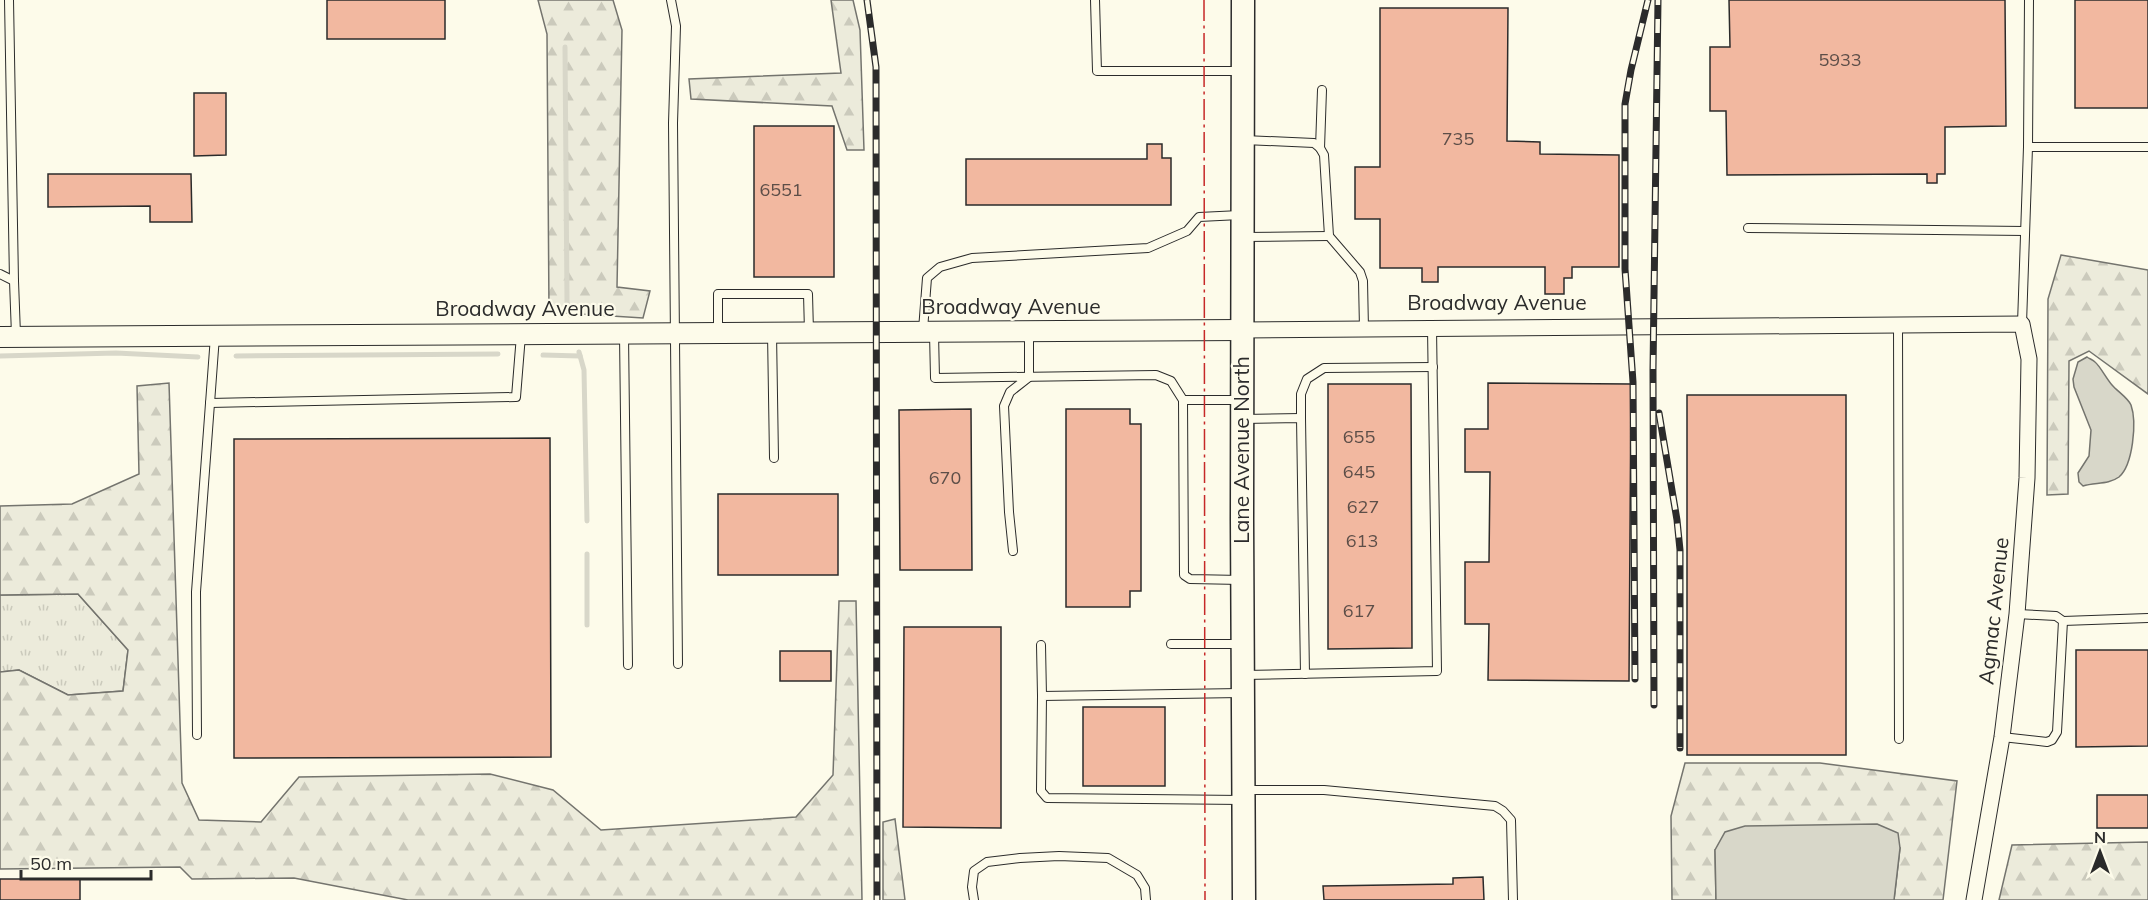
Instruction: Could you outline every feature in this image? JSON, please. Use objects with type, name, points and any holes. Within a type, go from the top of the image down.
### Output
[{"type":"main road","name":"Lane Avenue North","points":[[1243,0],[1244,900]]},
{"type":"street","name":"Broadway Avenue","points":[[8,337],[2022,324]]},
{"type":"street","name":"Agmac Avenue","points":[[1974,900],[2002,737],[2018,614],[2026,478],[2029,359],[2022,324]]},
{"type":"lane","points":[[8,337],[14,280],[9,0]]},
{"type":"lane","points":[[671,0],[676,26],[673,123],[678,664]]},
{"type":"lane","points":[[1095,0],[1097,71],[1242,71]]},
{"type":"lane","points":[[2022,324],[2028,147],[2028,0]]},
{"type":"lane","points":[[0,42],[10,42]]},
{"type":"lane","points":[[1320,148],[1322,90]]},
{"type":"lane","points":[[1242,140],[1314,144],[1320,148],[1324,155],[1329,236],[1360,272],[1363,280],[1364,328]]},
{"type":"lane","points":[[2028,147],[2148,147]]},
{"type":"lane","points":[[1242,580],[1190,579],[1184,575],[1183,400],[1171,381],[1156,375],[935,378],[928,331],[927,278],[940,267],[972,258],[1148,248],[1187,231],[1199,217],[1242,226],[1329,236]]},
{"type":"lane","points":[[1748,228],[2025,231]]},
{"type":"lane","points":[[0,274],[14,280]]},
{"type":"lane","points":[[718,332],[718,294],[808,294],[809,332]]},
{"type":"lane","points":[[1898,324],[1899,739]]},
{"type":"lane","points":[[1042,696],[1243,684],[1305,674],[1437,671],[1432,328]]},
{"type":"lane","points":[[1029,331],[1029,377]]},
{"type":"lane","points":[[772,332],[774,458]]},
{"type":"lane","points":[[210,403],[516,397],[521,333]]},
{"type":"lane","points":[[624,333],[628,665]]},
{"type":"lane","points":[[197,735],[196,592],[215,335]]},
{"type":"lane","points":[[1305,674],[1301,394],[1306,379],[1324,368],[1433,367]]},
{"type":"lane","points":[[1013,551],[1004,406],[1010,392],[1029,377]]},
{"type":"lane","points":[[1183,400],[1301,418]]},
{"type":"lane","points":[[2018,614],[2056,616],[2063,621],[2148,618]]},
{"type":"lane","points":[[2002,737],[2047,742],[2052,740],[2057,732],[2063,621]]},
{"type":"lane","points":[[1171,644],[1243,645]]},
{"type":"lane","points":[[1041,645],[1041,791],[1047,798],[1244,795],[1324,790],[1495,806],[1511,820],[1513,900]]},
{"type":"lane","points":[[974,900],[972,887],[974,872],[987,862],[1059,856],[1108,858],[1137,875],[1145,888],[1146,900]]},
{"type":"green space","points":[[538,0],[613,0],[622,30],[617,287],[650,291],[643,318],[549,312],[547,34]]},
{"type":"green space","points":[[831,0],[853,0],[860,30],[864,150],[847,150],[832,106],[691,99],[689,79],[841,73]]},
{"type":"green space","points":[[2061,255],[2148,270],[2148,394],[2089,351],[2069,361],[2068,494],[2047,495],[2048,299]]},
{"type":"green space","points":[[169,383],[182,783],[199,820],[261,822],[299,777],[490,774],[553,790],[601,830],[796,817],[833,775],[839,601],[856,601],[862,900],[408,900],[294,878],[192,879],[180,867],[0,869],[0,672],[19,670],[68,695],[123,691],[128,650],[78,594],[0,595],[0,506],[72,504],[139,474],[137,386]]},
{"type":"green space","points":[[78,594],[128,650],[123,691],[68,695],[19,670],[0,672],[0,595]]},
{"type":"green space","points":[[1685,763],[1820,763],[1957,781],[1943,900],[1894,900],[1900,848],[1715,850],[1716,900],[1672,900],[1671,816]]},
{"type":"green space","points":[[895,819],[905,900],[883,900],[883,822]]},
{"type":"green space","points":[[2148,842],[2148,900],[1999,900],[2012,845]]},
{"type":"shaded area","points":[[2087,357],[2097,364],[2112,385],[2130,402],[2134,432],[2128,463],[2119,477],[2083,486],[2079,482],[2078,473],[2089,456],[2091,430],[2073,379],[2078,362]]},
{"type":"shaded area","points":[[1877,824],[1898,833],[1900,848],[1894,900],[1716,900],[1715,850],[1725,832],[1745,826]]},
{"type":"building","points":[[327,0],[445,0],[445,39],[327,39]]},
{"type":"building","points":[[1729,0],[2005,0],[2006,126],[1945,127],[1945,174],[1937,174],[1937,183],[1927,183],[1927,174],[1727,175],[1726,111],[1710,111],[1710,47],[1730,47]]},
{"type":"building","points":[[2075,0],[2148,0],[2148,108],[2075,108]]},
{"type":"building","points":[[1380,8],[1508,8],[1507,141],[1540,142],[1540,154],[1619,155],[1619,267],[1572,267],[1572,278],[1564,278],[1564,294],[1545,294],[1545,267],[1438,267],[1438,282],[1422,282],[1422,268],[1380,268],[1380,219],[1355,219],[1355,167],[1380,167]]},
{"type":"building","points":[[194,93],[226,93],[226,155],[194,156]]},
{"type":"building","points":[[754,126],[834,126],[834,277],[754,277]]},
{"type":"building","points":[[1147,144],[1162,144],[1162,158],[1171,158],[1171,205],[966,205],[966,159],[1147,159]]},
{"type":"building","points":[[48,174],[191,174],[192,222],[150,222],[150,206],[48,207]]},
{"type":"building","points":[[1488,383],[1631,384],[1629,681],[1488,680],[1489,624],[1465,624],[1465,562],[1489,562],[1490,472],[1465,472],[1465,429],[1488,429]]},
{"type":"building","points":[[1328,384],[1411,384],[1412,648],[1328,649]]},
{"type":"building","points":[[1687,395],[1846,395],[1846,755],[1687,755]]},
{"type":"building","points":[[971,409],[972,570],[900,570],[899,410]]},
{"type":"building","points":[[1066,409],[1130,409],[1130,424],[1141,424],[1141,591],[1130,591],[1130,607],[1066,607]]},
{"type":"building","points":[[550,438],[551,757],[234,758],[234,439]]},
{"type":"building","points":[[718,494],[838,494],[838,575],[718,575]]},
{"type":"building","points":[[904,627],[1001,627],[1001,828],[903,827]]},
{"type":"building","points":[[2076,650],[2148,650],[2148,746],[2076,747]]},
{"type":"building","points":[[780,651],[831,651],[831,681],[780,681]]},
{"type":"building","points":[[1083,707],[1165,707],[1165,786],[1083,786]]},
{"type":"building","points":[[2097,795],[2148,795],[2148,828],[2097,828]]},
{"type":"building","points":[[1483,877],[1484,900],[1324,900],[1323,886],[1453,884],[1453,878]]},
{"type":"building","points":[[0,879],[80,879],[80,900],[0,900]]},
{"type":"waterway","points":[[565,47],[567,302],[570,315]]},
{"type":"waterway","points":[[579,352],[584,370],[587,521]]},
{"type":"waterway","points":[[0,356],[116,353],[198,357]]},
{"type":"waterway","points":[[236,356],[498,354]]},
{"type":"waterway","points":[[543,355],[580,356]]},
{"type":"waterway","points":[[587,554],[587,625]]},
{"type":"railway","points":[[867,0],[876,67],[877,900]]},
{"type":"railway","points":[[1635,679],[1633,382],[1625,269],[1625,104],[1648,0]]},
{"type":"railway","points":[[1654,705],[1653,370],[1658,0]]},
{"type":"railway","points":[[1659,413],[1680,550],[1680,748]]},
{"type":"power","points":[[1204,0],[1205,900]]}]
